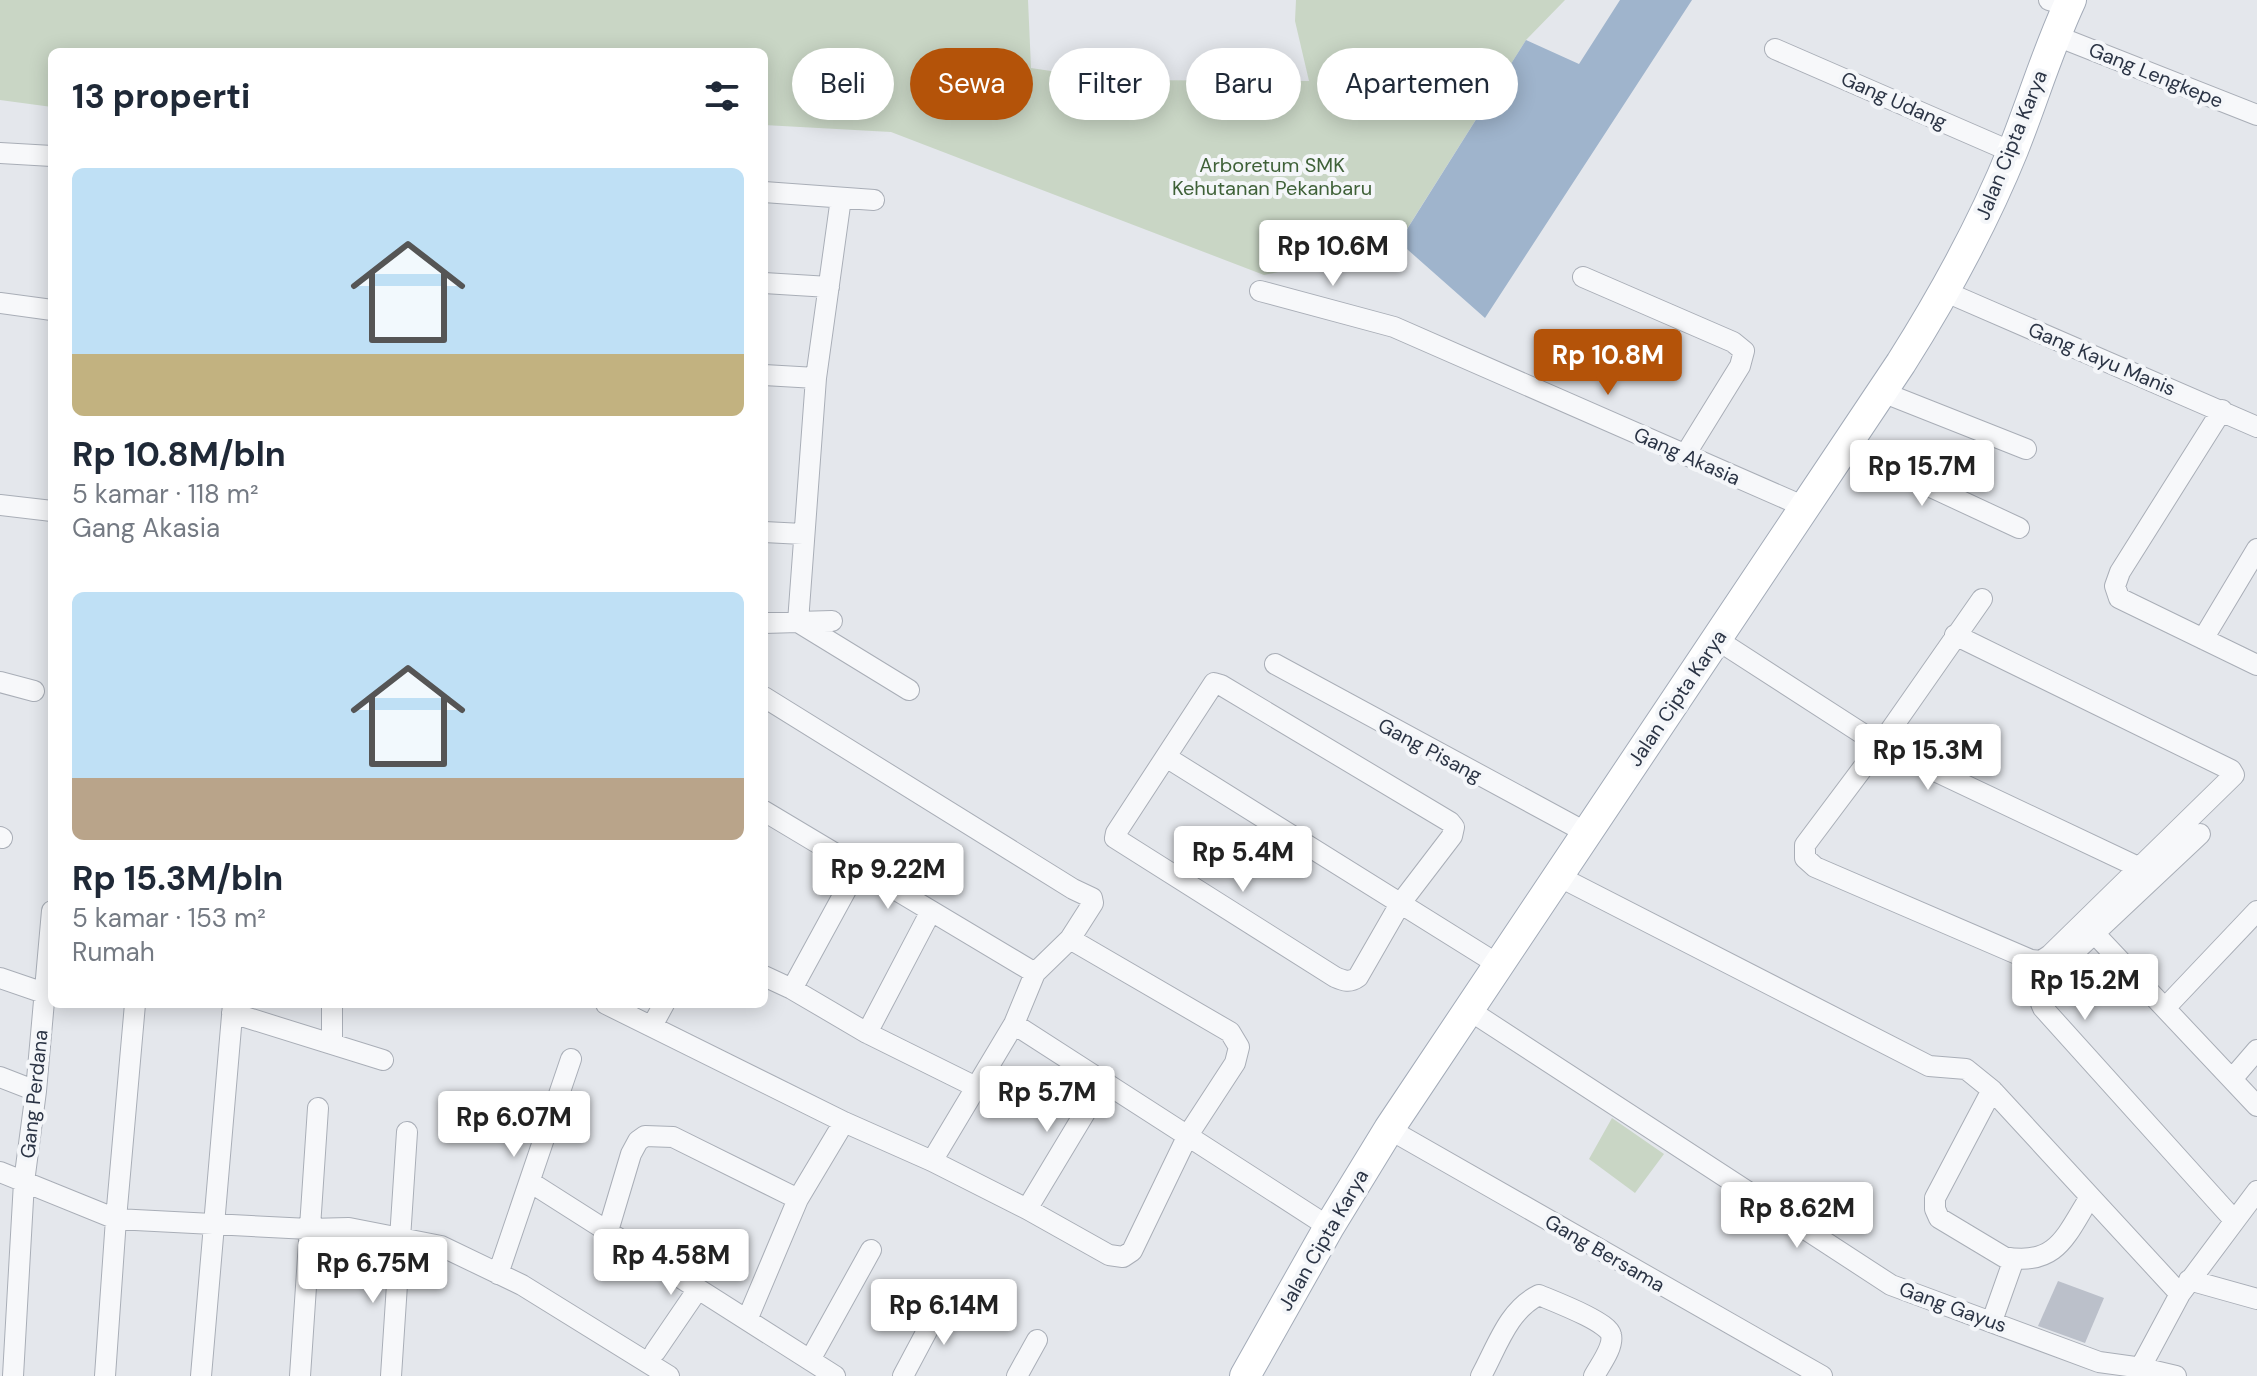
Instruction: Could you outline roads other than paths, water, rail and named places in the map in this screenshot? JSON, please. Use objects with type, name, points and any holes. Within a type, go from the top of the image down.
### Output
[{"type":"main road","name":"Jalan Cipta Karya","points":[[1245,1376],[1329,1227],[1389,1129],[1946,292],[2012,152],[2054,35],[2062,2]]},
{"type":"street","name":"Gang Lengkepe","points":[[2054,35],[2257,115]]},
{"type":"street","name":"Gang Udang","points":[[1775,49],[2012,152]]},
{"type":"street","points":[[0,153],[48,156]]},
{"type":"street","points":[[768,192],[874,200]]},
{"type":"street","points":[[798,622],[816,378],[841,198]]},
{"type":"street","points":[[1583,277],[1733,342],[1744,351],[1740,366],[1685,455]]},
{"type":"street","points":[[768,283],[829,287]]},
{"type":"street","name":"Gang Akasia","points":[[1260,291],[1394,327],[1805,507]]},
{"type":"street","name":"Gang Kayu Manis","points":[[1946,292],[2257,427]]},
{"type":"street","points":[[0,303],[48,309]]},
{"type":"street","points":[[768,375],[816,378]]},
{"type":"street","points":[[1882,392],[2026,449]]},
{"type":"street","points":[[2222,410],[2120,572],[2115,586],[2119,598],[2257,665]]},
{"type":"street","points":[[1845,447],[2019,528]]},
{"type":"street","points":[[0,505],[48,511]]},
{"type":"street","points":[[768,532],[803,534]]},
{"type":"street","points":[[2203,639],[2257,549]]},
{"type":"street","points":[[1955,635],[2231,770],[2234,775],[2041,961],[2031,960],[1815,867],[1805,858],[1805,845],[1880,745],[1955,635],[1982,599]]},
{"type":"street","points":[[768,623],[832,621]]},
{"type":"street","points":[[798,622],[909,690]]},
{"type":"street","points":[[1716,639],[1880,745],[2138,867]]},
{"type":"street","name":"Gang Pisang","points":[[1275,664],[1587,833]]},
{"type":"street","points":[[0,682],[34,691]]},
{"type":"street","points":[[1214,683],[1450,822],[1454,827],[1452,836],[1400,904],[1358,977],[1346,981],[1148,860],[1115,838],[1116,833],[1214,683]]},
{"type":"street","points":[[768,699],[1092,898],[1093,903],[1070,939],[1035,973],[1014,1024],[932,1161]]},
{"type":"street","points":[[1166,757],[1499,965]]},
{"type":"street","points":[[768,817],[1035,973]]},
{"type":"street","points":[[2200,834],[2051,974],[2038,991],[2038,998],[2043,1008],[2234,1220]]},
{"type":"street","points":[[792,989],[858,868]]},
{"type":"street","points":[[1558,876],[1929,1066],[1966,1069],[1992,1090],[2090,1197],[2184,1287],[2257,1299]]},
{"type":"street","points":[[867,1033],[931,911]]},
{"type":"street","points":[[2165,1008],[2257,911]]},
{"type":"street","points":[[2094,933],[2257,1106]]},
{"type":"street","points":[[614,1008],[844,1122],[932,1161],[1109,1255],[1123,1257],[1132,1251],[1188,1135],[1235,1063],[1239,1047],[1230,1032],[1070,939]]},
{"type":"street","name":"Gang Perdana","points":[[13,1376],[24,1182],[36,1091],[48,952]]},
{"type":"street","points":[[0,978],[44,993]]},
{"type":"street","points":[[768,978],[867,1033],[976,1087]]},
{"type":"street","points":[[105,1376],[135,1008]]},
{"type":"street","points":[[201,1376],[232,1008],[383,1060]]},
{"type":"street","points":[[332,1008],[332,1043]]},
{"type":"street","points":[[652,1026],[662,1008]]},
{"type":"street","name":"Gang Gayus","points":[[1469,1010],[1891,1285],[2099,1362],[2139,1372],[2176,1376]]},
{"type":"street","points":[[1014,1024],[1329,1227]]},
{"type":"street","points":[[2232,1079],[2257,1050]]},
{"type":"street","points":[[497,1273],[571,1059]]},
{"type":"street","points":[[0,1077],[36,1091]]},
{"type":"street","points":[[1027,1209],[1104,1081]]},
{"type":"street","points":[[1992,1090],[1935,1198],[1939,1218],[2004,1257],[2014,1259],[2047,1254],[2059,1247],[2090,1197]]},
{"type":"street","points":[[300,1376],[318,1108]]},
{"type":"street","points":[[747,1320],[798,1199],[844,1122]]},
{"type":"street","name":"Gang Bersama","points":[[1389,1129],[1822,1376]]},
{"type":"street","points":[[391,1376],[407,1132]]},
{"type":"street","points":[[608,1231],[631,1154],[638,1141],[645,1136],[673,1137],[798,1199]]},
{"type":"street","points":[[0,1172],[116,1219],[309,1229],[349,1228],[441,1246],[522,1285],[669,1376]]},
{"type":"street","points":[[530,1182],[835,1376]]},
{"type":"street","points":[[2139,1372],[2184,1287],[2255,1196]]},
{"type":"street","points":[[810,1360],[871,1250]]},
{"type":"street","points":[[1992,1321],[2014,1259]]},
{"type":"street","points":[[655,1352],[698,1289]]},
{"type":"street","points":[[1481,1376],[1515,1313],[1539,1295],[1609,1329],[1612,1336],[1610,1345],[1594,1376]]},
{"type":"street","points":[[903,1376],[945,1297]]},
{"type":"street","points":[[1017,1376],[1037,1340]]},
{"type":"water","points":[[1620,0],[1692,0],[1485,318],[1399,242],[1476,120],[1518,120],[1518,53],[1526,40],[1579,64]]},
{"type":"park label","name":"Arboretum SMK Kehutanan Pekanbaru","points":[[1272,176]]}]
